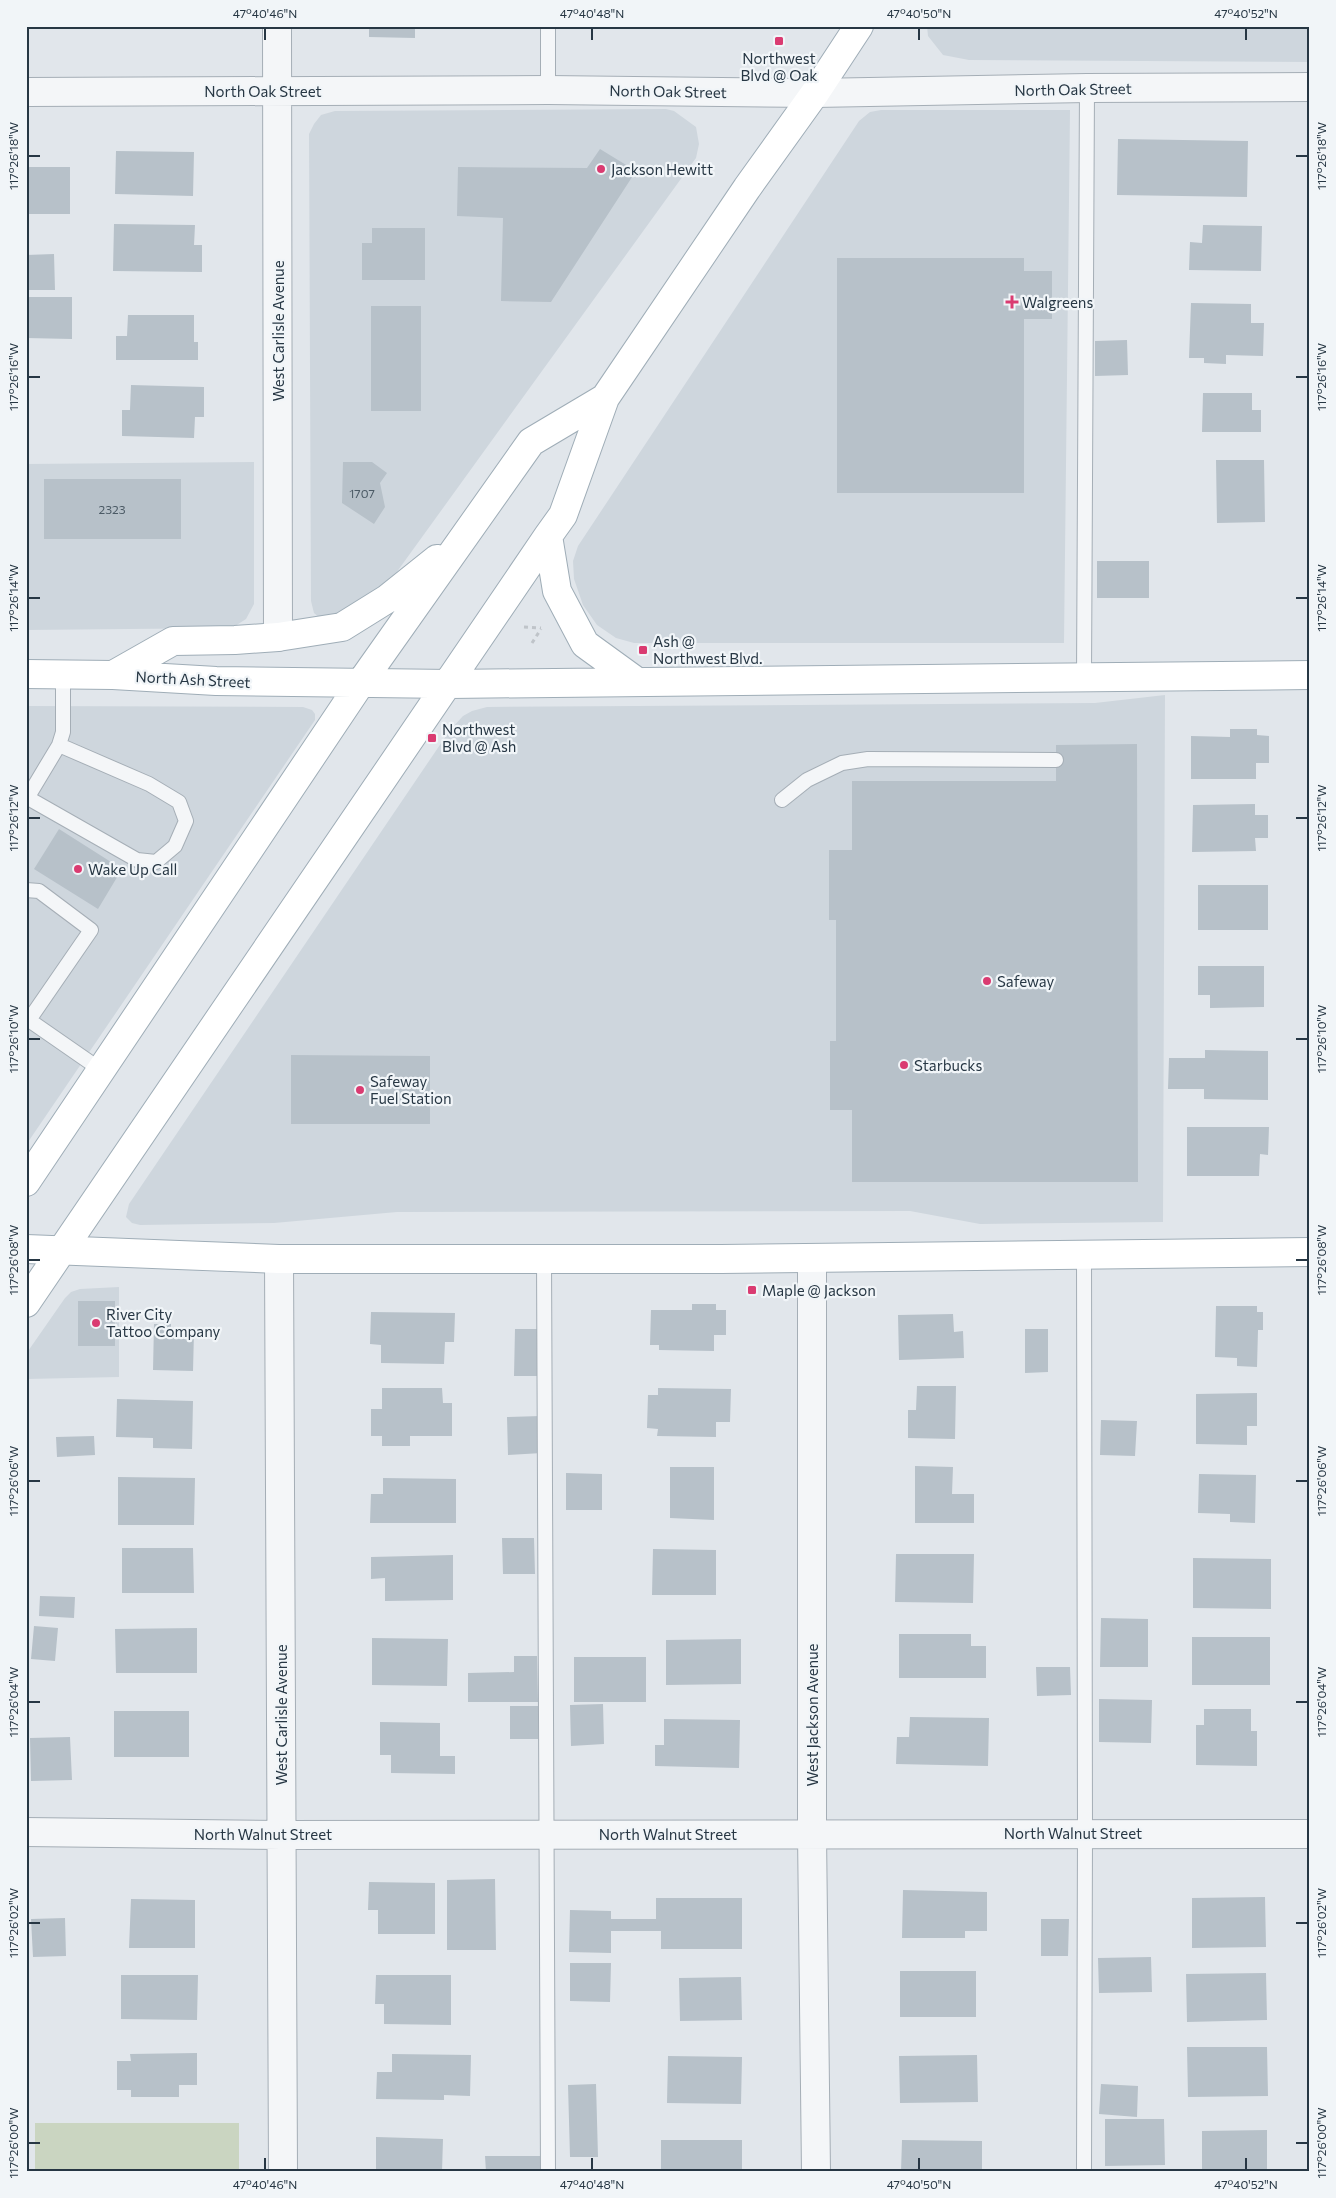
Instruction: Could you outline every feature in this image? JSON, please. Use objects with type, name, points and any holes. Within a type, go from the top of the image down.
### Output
[{"type":"main road","points":[[26,1303],[450,684],[563,514],[605,398],[859,26]]},
{"type":"main road","points":[[26,1182],[360,684],[531,442],[605,398]]},
{"type":"main road","points":[[548,536],[557,591],[585,644],[636,681]]},
{"type":"main road","points":[[114,675],[173,641],[278,637],[342,627],[387,599],[464,537]]},
{"type":"main road","name":"North Ash Street","points":[[26,674],[114,675],[216,681],[360,684],[1310,675]]},
{"type":"main road","points":[[26,1249],[279,1259],[812,1258],[1310,1252]]},
{"type":"street","name":"West Carlisle Avenue","points":[[277,26],[278,637]]},
{"type":"street","name":"North Oak Street","points":[[26,92],[548,90],[815,93],[1087,88],[1310,87]]},
{"type":"street","name":"West Jackson Avenue","points":[[812,1258],[812,1834],[816,2172]]},
{"type":"street","name":"West Carlisle Avenue","points":[[279,1259],[283,2172]]},
{"type":"street","name":"North Walnut Street","points":[[26,1832],[282,1835],[1310,1834]]},
{"type":"lane","points":[[548,26],[548,90]]},
{"type":"lane","points":[[1084,677],[1087,88]]},
{"type":"lane","points":[[59,745],[149,784],[179,802],[186,821],[175,846],[156,862],[137,860],[27,799],[59,745],[63,732],[63,675]]},
{"type":"lane","points":[[782,800],[807,780],[842,763],[868,759],[1056,760]]},
{"type":"lane","points":[[26,890],[39,891],[90,930],[28,1019],[100,1070]]},
{"type":"lane","points":[[1084,1254],[1084,2172]]},
{"type":"lane","points":[[544,1259],[548,2172]]},
{"type":"path","points":[[524,627],[541,628]]},
{"type":"shaded area","points":[[927,26],[1310,26],[1310,62],[969,60],[943,55],[928,36]]},
{"type":"shaded area","points":[[666,109],[674,111],[696,127],[699,144],[696,158],[391,580],[337,617],[321,619],[314,613],[311,601],[309,134],[314,124],[321,115],[335,111]]},
{"type":"shaded area","points":[[881,110],[1070,110],[1064,643],[634,643],[616,638],[597,625],[583,605],[574,579],[573,561],[578,546],[859,121],[870,112]]},
{"type":"shaded area","points":[[254,462],[254,604],[246,619],[232,628],[26,630],[26,464]]},
{"type":"shaded area","points":[[1165,695],[1163,1222],[980,1224],[910,1211],[397,1212],[274,1223],[140,1225],[132,1223],[126,1217],[129,1204],[450,730],[463,716],[472,711],[487,707],[1095,703]]},
{"type":"shaded area","points":[[26,706],[303,707],[312,710],[315,714],[315,720],[26,1145]]},
{"type":"shaded area","points":[[119,1287],[119,1377],[26,1379],[26,1354],[71,1292],[80,1289]]},
{"type":"green space","points":[[35,2123],[239,2123],[239,2172],[35,2172]]},
{"type":"building","points":[[369,26],[464,26],[464,28],[415,28],[415,38],[369,37]]},
{"type":"building","points":[[1118,139],[1248,141],[1247,197],[1117,195]]},
{"type":"building","points":[[600,149],[636,171],[551,302],[501,301],[503,218],[457,216],[458,167],[587,168]]},
{"type":"building","points":[[116,151],[194,152],[193,196],[115,194]]},
{"type":"building","points":[[26,167],[70,167],[70,214],[26,214]]},
{"type":"building","points":[[114,224],[195,225],[194,245],[202,245],[202,272],[113,271]]},
{"type":"building","points":[[1203,225],[1262,226],[1261,271],[1189,270],[1190,242],[1202,243]]},
{"type":"building","points":[[372,228],[425,228],[425,280],[362,280],[362,243],[372,243]]},
{"type":"building","points":[[54,254],[55,290],[27,290],[26,255]]},
{"type":"building","name":"Walgreens","points":[[837,258],[1024,258],[1024,271],[1052,271],[1052,319],[1024,319],[1024,493],[837,493]]},
{"type":"building","points":[[26,297],[72,297],[72,339],[26,338]]},
{"type":"building","points":[[1191,303],[1251,304],[1251,323],[1264,323],[1263,356],[1226,355],[1226,364],[1204,363],[1204,358],[1189,358]]},
{"type":"building","points":[[371,306],[421,306],[421,411],[371,411]]},
{"type":"building","points":[[128,315],[194,315],[194,342],[198,342],[198,360],[116,360],[116,336],[127,336]]},
{"type":"building","points":[[1127,340],[1128,375],[1095,376],[1095,341]]},
{"type":"building","points":[[131,385],[204,387],[204,417],[195,417],[194,438],[122,436],[122,410],[130,410]]},
{"type":"building","points":[[1203,393],[1252,393],[1252,410],[1261,410],[1261,432],[1202,432]]},
{"type":"building","points":[[1216,460],[1264,460],[1265,522],[1217,523]]},
{"type":"building","points":[[343,462],[372,462],[387,473],[380,483],[385,507],[374,524],[342,503]]},
{"type":"building","points":[[44,479],[181,479],[181,539],[44,539]]},
{"type":"building","points":[[1097,561],[1149,561],[1149,598],[1097,598]]},
{"type":"building","points":[[1230,729],[1257,729],[1257,735],[1269,736],[1269,763],[1256,763],[1256,779],[1191,779],[1191,736],[1230,737]]},
{"type":"building","name":"Safeway","points":[[1137,744],[1138,1182],[852,1182],[852,1110],[830,1110],[830,1041],[836,1041],[836,920],[829,920],[829,850],[852,850],[852,781],[1056,781],[1056,745]]},
{"type":"building","points":[[1255,804],[1255,815],[1268,815],[1268,838],[1255,838],[1256,851],[1192,852],[1193,805]]},
{"type":"building","name":"Wake Up Call","points":[[59,829],[122,869],[98,909],[34,869]]},
{"type":"building","points":[[1198,885],[1268,885],[1268,930],[1198,930]]},
{"type":"building","points":[[1198,966],[1264,966],[1264,1007],[1210,1008],[1210,995],[1198,995]]},
{"type":"building","points":[[1205,1050],[1268,1051],[1268,1100],[1204,1099],[1204,1089],[1168,1089],[1169,1058],[1205,1058]]},
{"type":"building","name":"Safeway Fuel Station","points":[[291,1055],[430,1056],[430,1124],[291,1124]]},
{"type":"building","points":[[1187,1127],[1269,1127],[1268,1155],[1260,1154],[1259,1176],[1187,1176]]},
{"type":"building","name":"River City Tattoo Company","points":[[78,1301],[115,1301],[115,1346],[78,1346]]},
{"type":"building","points":[[692,1304],[716,1304],[716,1310],[726,1310],[726,1335],[714,1335],[714,1351],[659,1350],[659,1345],[650,1345],[651,1310],[692,1310]]},
{"type":"building","points":[[1216,1306],[1257,1306],[1257,1312],[1263,1312],[1263,1330],[1258,1330],[1257,1367],[1237,1366],[1237,1358],[1215,1357]]},
{"type":"building","points":[[371,1312],[455,1313],[454,1342],[445,1342],[444,1364],[381,1363],[381,1345],[370,1344]]},
{"type":"building","points":[[953,1314],[954,1332],[963,1331],[964,1358],[899,1360],[898,1315]]},
{"type":"building","points":[[154,1324],[171,1324],[171,1331],[194,1332],[193,1371],[153,1370]]},
{"type":"building","points":[[515,1329],[540,1329],[539,1376],[514,1376]]},
{"type":"building","points":[[1025,1329],[1048,1329],[1048,1372],[1025,1373]]},
{"type":"building","points":[[917,1386],[956,1386],[955,1439],[908,1438],[908,1410],[916,1410]]},
{"type":"building","points":[[382,1388],[442,1388],[443,1403],[452,1403],[452,1436],[410,1436],[410,1446],[382,1446],[382,1436],[371,1436],[371,1409],[382,1409]]},
{"type":"building","points":[[658,1388],[731,1389],[730,1422],[716,1422],[716,1437],[657,1436],[658,1429],[647,1428],[648,1395],[658,1395]]},
{"type":"building","points":[[1257,1393],[1257,1426],[1247,1426],[1247,1445],[1196,1444],[1196,1394]]},
{"type":"building","points":[[117,1399],[193,1401],[192,1449],[153,1448],[153,1438],[116,1437]]},
{"type":"building","points":[[541,1416],[542,1453],[508,1455],[507,1417]]},
{"type":"building","points":[[1101,1420],[1137,1421],[1135,1456],[1100,1455]]},
{"type":"building","points":[[94,1436],[95,1455],[57,1457],[56,1437]]},
{"type":"building","points":[[915,1466],[953,1467],[952,1494],[974,1494],[974,1523],[915,1523]]},
{"type":"building","points":[[670,1467],[714,1467],[714,1520],[670,1518]]},
{"type":"building","points":[[566,1473],[602,1474],[602,1510],[566,1510]]},
{"type":"building","points":[[1199,1474],[1256,1475],[1255,1523],[1230,1522],[1230,1514],[1198,1513]]},
{"type":"building","points":[[118,1477],[195,1478],[194,1525],[118,1525]]},
{"type":"building","points":[[383,1478],[456,1479],[456,1523],[370,1523],[371,1494],[383,1494]]},
{"type":"building","points":[[502,1538],[534,1538],[535,1574],[503,1574]]},
{"type":"building","points":[[122,1548],[193,1548],[194,1593],[122,1593]]},
{"type":"building","points":[[653,1549],[716,1550],[716,1595],[652,1595]]},
{"type":"building","points":[[896,1554],[974,1554],[973,1603],[895,1602]]},
{"type":"building","points":[[453,1555],[453,1600],[385,1601],[385,1578],[371,1579],[371,1557]]},
{"type":"building","points":[[1193,1558],[1271,1559],[1271,1609],[1193,1608]]},
{"type":"building","points":[[40,1596],[75,1597],[74,1618],[39,1616]]},
{"type":"building","points":[[1101,1618],[1148,1619],[1148,1667],[1100,1667]]},
{"type":"building","points":[[34,1626],[58,1628],[55,1661],[31,1659]]},
{"type":"building","points":[[197,1628],[197,1673],[116,1673],[115,1629]]},
{"type":"building","points":[[899,1634],[971,1634],[971,1646],[986,1646],[986,1678],[899,1678]]},
{"type":"building","points":[[1192,1637],[1270,1637],[1270,1685],[1192,1685]]},
{"type":"building","points":[[372,1638],[448,1639],[447,1686],[372,1685]]},
{"type":"building","points":[[741,1639],[741,1684],[666,1685],[666,1640]]},
{"type":"building","points":[[514,1656],[537,1656],[538,1702],[468,1702],[468,1673],[514,1672]]},
{"type":"building","points":[[574,1657],[646,1657],[646,1702],[574,1702]]},
{"type":"building","points":[[1036,1667],[1070,1667],[1071,1695],[1037,1696]]},
{"type":"building","points":[[1099,1699],[1152,1700],[1151,1743],[1099,1742]]},
{"type":"building","points":[[603,1704],[604,1744],[571,1746],[570,1705]]},
{"type":"building","points":[[510,1706],[538,1706],[538,1739],[510,1739]]},
{"type":"building","points":[[1204,1709],[1251,1709],[1251,1731],[1257,1731],[1257,1766],[1196,1765],[1196,1725],[1204,1725]]},
{"type":"building","points":[[114,1711],[189,1711],[189,1757],[114,1757]]},
{"type":"building","points":[[910,1717],[989,1718],[988,1766],[896,1764],[897,1737],[909,1737]]},
{"type":"building","points":[[664,1719],[740,1720],[739,1768],[655,1766],[655,1745],[664,1745]]},
{"type":"building","points":[[380,1722],[440,1723],[440,1756],[455,1756],[455,1774],[391,1773],[391,1755],[380,1755]]},
{"type":"building","points":[[70,1737],[72,1780],[31,1781],[30,1738]]},
{"type":"building","points":[[495,1879],[496,1950],[447,1950],[447,1880]]},
{"type":"building","points":[[369,1882],[435,1883],[435,1934],[378,1934],[378,1910],[368,1910]]},
{"type":"building","points":[[903,1890],[987,1892],[987,1931],[965,1931],[965,1938],[902,1938]]},
{"type":"building","points":[[1265,1897],[1266,1947],[1192,1948],[1192,1898]]},
{"type":"building","points":[[656,1898],[742,1898],[742,1949],[661,1949],[661,1931],[611,1931],[611,1953],[569,1952],[570,1910],[611,1911],[611,1919],[656,1919]]},
{"type":"building","points":[[131,1899],[195,1900],[195,1948],[129,1948]]},
{"type":"building","points":[[65,1918],[66,1956],[33,1957],[31,1919]]},
{"type":"building","points":[[1041,1919],[1069,1919],[1068,1956],[1041,1956]]},
{"type":"building","points":[[1151,1957],[1152,1992],[1099,1993],[1098,1958]]},
{"type":"building","points":[[570,1963],[611,1963],[610,2002],[570,2001]]},
{"type":"building","points":[[900,1971],[976,1971],[976,2017],[900,2017]]},
{"type":"building","points":[[1266,1973],[1267,2020],[1187,2022],[1186,1974]]},
{"type":"building","points":[[121,1975],[198,1975],[197,2020],[121,2019]]},
{"type":"building","points":[[376,1975],[451,1975],[451,2025],[384,2024],[384,2004],[375,2004]]},
{"type":"building","points":[[741,1977],[742,2020],[680,2021],[679,1978]]},
{"type":"building","points":[[1187,2047],[1267,2047],[1268,2096],[1188,2097]]},
{"type":"building","points":[[197,2053],[197,2085],[179,2085],[179,2097],[131,2097],[131,2090],[117,2090],[117,2061],[131,2061],[130,2054]]},
{"type":"building","points":[[392,2054],[471,2055],[470,2096],[444,2095],[444,2100],[376,2099],[377,2072],[392,2072]]},
{"type":"building","points":[[977,2055],[978,2102],[900,2103],[899,2056]]},
{"type":"building","points":[[668,2056],[742,2057],[741,2104],[667,2103]]},
{"type":"building","points":[[596,2084],[598,2157],[570,2157],[568,2085]]},
{"type":"building","points":[[1101,2084],[1138,2086],[1137,2117],[1099,2114]]},
{"type":"building","points":[[1105,2119],[1164,2119],[1165,2165],[1105,2166]]},
{"type":"building","points":[[1267,2130],[1267,2172],[1202,2172],[1202,2131]]},
{"type":"building","points":[[376,2137],[443,2139],[442,2172],[376,2172]]},
{"type":"building","points":[[661,2140],[742,2140],[742,2172],[661,2172]]},
{"type":"building","points":[[902,2140],[982,2141],[982,2172],[901,2172]]},
{"type":"building","points":[[485,2156],[541,2156],[541,2172],[486,2172]]},
{"type":"place","name":"Northwest Blvd @ Oak","points":[[779,41]]},
{"type":"place","name":"Jackson Hewitt","points":[[601,169]]},
{"type":"place","name":"Walgreens","points":[[1012,302]]},
{"type":"place","name":"Ash @ Northwest Blvd.","points":[[643,650]]},
{"type":"place","name":"Northwest Blvd @ Ash","points":[[432,738]]},
{"type":"place","name":"Wake Up Call","points":[[78,869]]},
{"type":"place","name":"Safeway","points":[[987,981]]},
{"type":"place","name":"Starbucks","points":[[904,1065]]},
{"type":"place","name":"Safeway Fuel Station","points":[[360,1090]]},
{"type":"place","name":"Maple @ Jackson","points":[[752,1290]]},
{"type":"place","name":"River City Tattoo Company","points":[[96,1323]]}]
